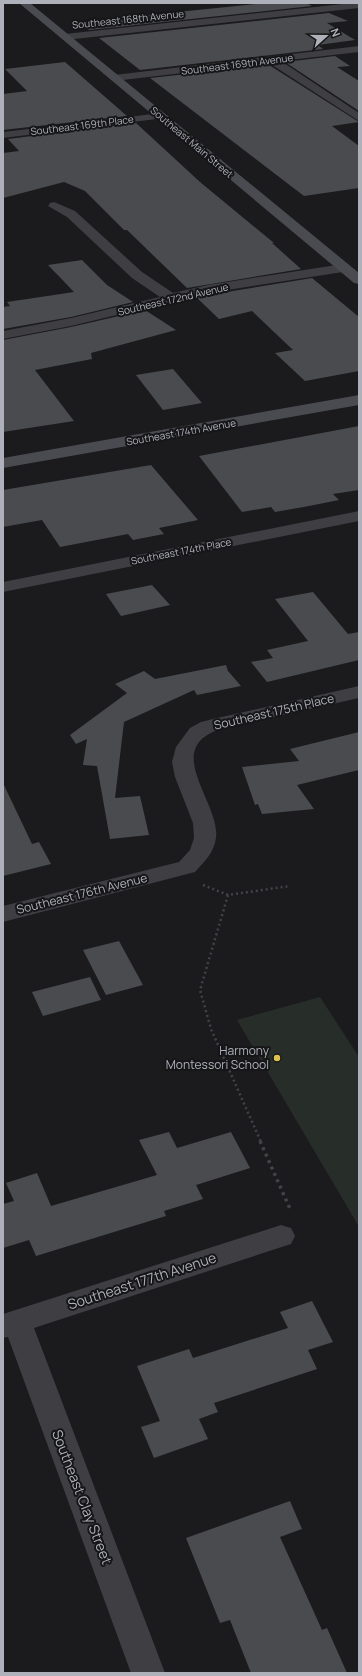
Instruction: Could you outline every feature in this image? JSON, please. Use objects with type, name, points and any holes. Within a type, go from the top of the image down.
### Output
[{"type":"street","name":"Southeast Main Street","points":[[24,3],[359,280]]},
{"type":"street","name":"Southeast 168th Avenue","points":[[65,37],[359,5]]},
{"type":"street","name":"Southeast 169th Avenue","points":[[114,78],[359,49]]},
{"type":"street","points":[[272,60],[359,118]]},
{"type":"street","name":"Southeast 169th Place","points":[[3,135],[161,116]]},
{"type":"street","points":[[54,206],[71,214],[137,275],[171,298]]},
{"type":"street","name":"Southeast 172nd Avenue","points":[[3,334],[71,322],[242,283],[343,268]]},
{"type":"street","name":"Southeast 174th Avenue","points":[[3,463],[359,400]]},
{"type":"street","name":"Southeast 174th Place","points":[[3,587],[359,516]]},
{"type":"street","name":"Southeast 175th Place","points":[[162,874],[187,867],[197,859],[206,844],[205,827],[183,766],[186,747],[200,730],[222,723],[359,692]]},
{"type":"street","name":"Southeast 176th Avenue","points":[[3,914],[162,874]]},
{"type":"street","name":"Southeast 177th Avenue","points":[[10,1324],[281,1236]]},
{"type":"street","name":"Southeast Clay Street","points":[[10,1324],[148,1673]]},
{"type":"path","points":[[281,1236],[295,1221],[211,1029],[200,990],[228,895],[290,886]]},
{"type":"shaded area","points":[[320,997],[359,1057],[358,1225],[237,1020]]},
{"type":"building","points":[[266,3],[306,3],[312,6],[89,30],[79,22]]},
{"type":"building","points":[[329,13],[348,21],[327,23],[355,40],[318,45],[323,49],[140,70],[99,38]]},
{"type":"building","points":[[335,56],[350,66],[337,67],[359,81],[359,111],[285,62]]},
{"type":"building","points":[[65,62],[127,116],[3,130],[3,94],[27,91],[5,69]]},
{"type":"building","points":[[269,65],[359,122],[332,126],[359,146],[359,188],[304,196],[150,78]]},
{"type":"building","points":[[136,123],[200,182],[274,243],[272,243],[301,269],[187,288],[127,230],[124,230],[85,191],[64,182],[3,198],[3,153],[19,151],[8,139]]},
{"type":"building","points":[[82,260],[107,285],[133,302],[71,317],[3,329],[3,307],[10,306],[7,302],[74,292],[48,265]]},
{"type":"building","points":[[312,278],[359,317],[359,371],[305,381],[275,353],[293,350],[252,311],[219,319],[196,297]]},
{"type":"building","points":[[145,310],[176,330],[91,353],[92,359],[35,370],[74,421],[3,432],[3,340],[71,327]]},
{"type":"building","points":[[173,369],[202,403],[163,410],[136,375]]},
{"type":"building","points":[[359,426],[359,490],[333,494],[339,500],[309,506],[275,512],[271,507],[242,512],[199,456]]},
{"type":"building","points":[[151,465],[198,520],[159,528],[164,534],[133,540],[128,534],[60,547],[42,520],[3,527],[3,490]]},
{"type":"building","points":[[152,585],[170,605],[121,616],[106,594]]},
{"type":"building","points":[[313,592],[348,634],[359,632],[359,660],[267,682],[251,662],[273,658],[267,650],[308,641],[275,599]]},
{"type":"building","points":[[226,665],[228,671],[241,686],[197,695],[194,690],[124,722],[115,798],[140,796],[149,835],[110,839],[97,766],[83,765],[87,739],[76,744],[70,735],[127,693],[115,684],[144,671],[155,679]]},
{"type":"building","points":[[359,732],[359,770],[297,785],[314,809],[262,814],[258,804],[255,805],[242,767],[299,761],[290,749]]},
{"type":"building","points":[[3,783],[32,844],[39,842],[51,864],[3,876]]},
{"type":"building","points":[[119,941],[143,985],[106,995],[83,950]]},
{"type":"building","points":[[90,977],[101,1000],[43,1016],[32,992]]},
{"type":"building","points":[[169,1132],[177,1148],[231,1132],[250,1168],[196,1185],[203,1199],[164,1211],[166,1216],[36,1256],[29,1240],[3,1248],[3,1204],[14,1201],[6,1183],[37,1173],[51,1206],[157,1175],[139,1140]]},
{"type":"building","points":[[312,1301],[333,1342],[308,1350],[317,1369],[214,1403],[218,1412],[199,1419],[208,1439],[154,1458],[141,1427],[160,1421],[137,1366],[189,1349],[193,1358],[288,1328],[280,1312]]},
{"type":"building","points":[[290,1501],[302,1529],[280,1537],[322,1630],[327,1628],[347,1673],[251,1673],[230,1620],[220,1623],[186,1538]]},
{"type":"place","name":"Harmony Montessori School","points":[[277,1058]]}]
